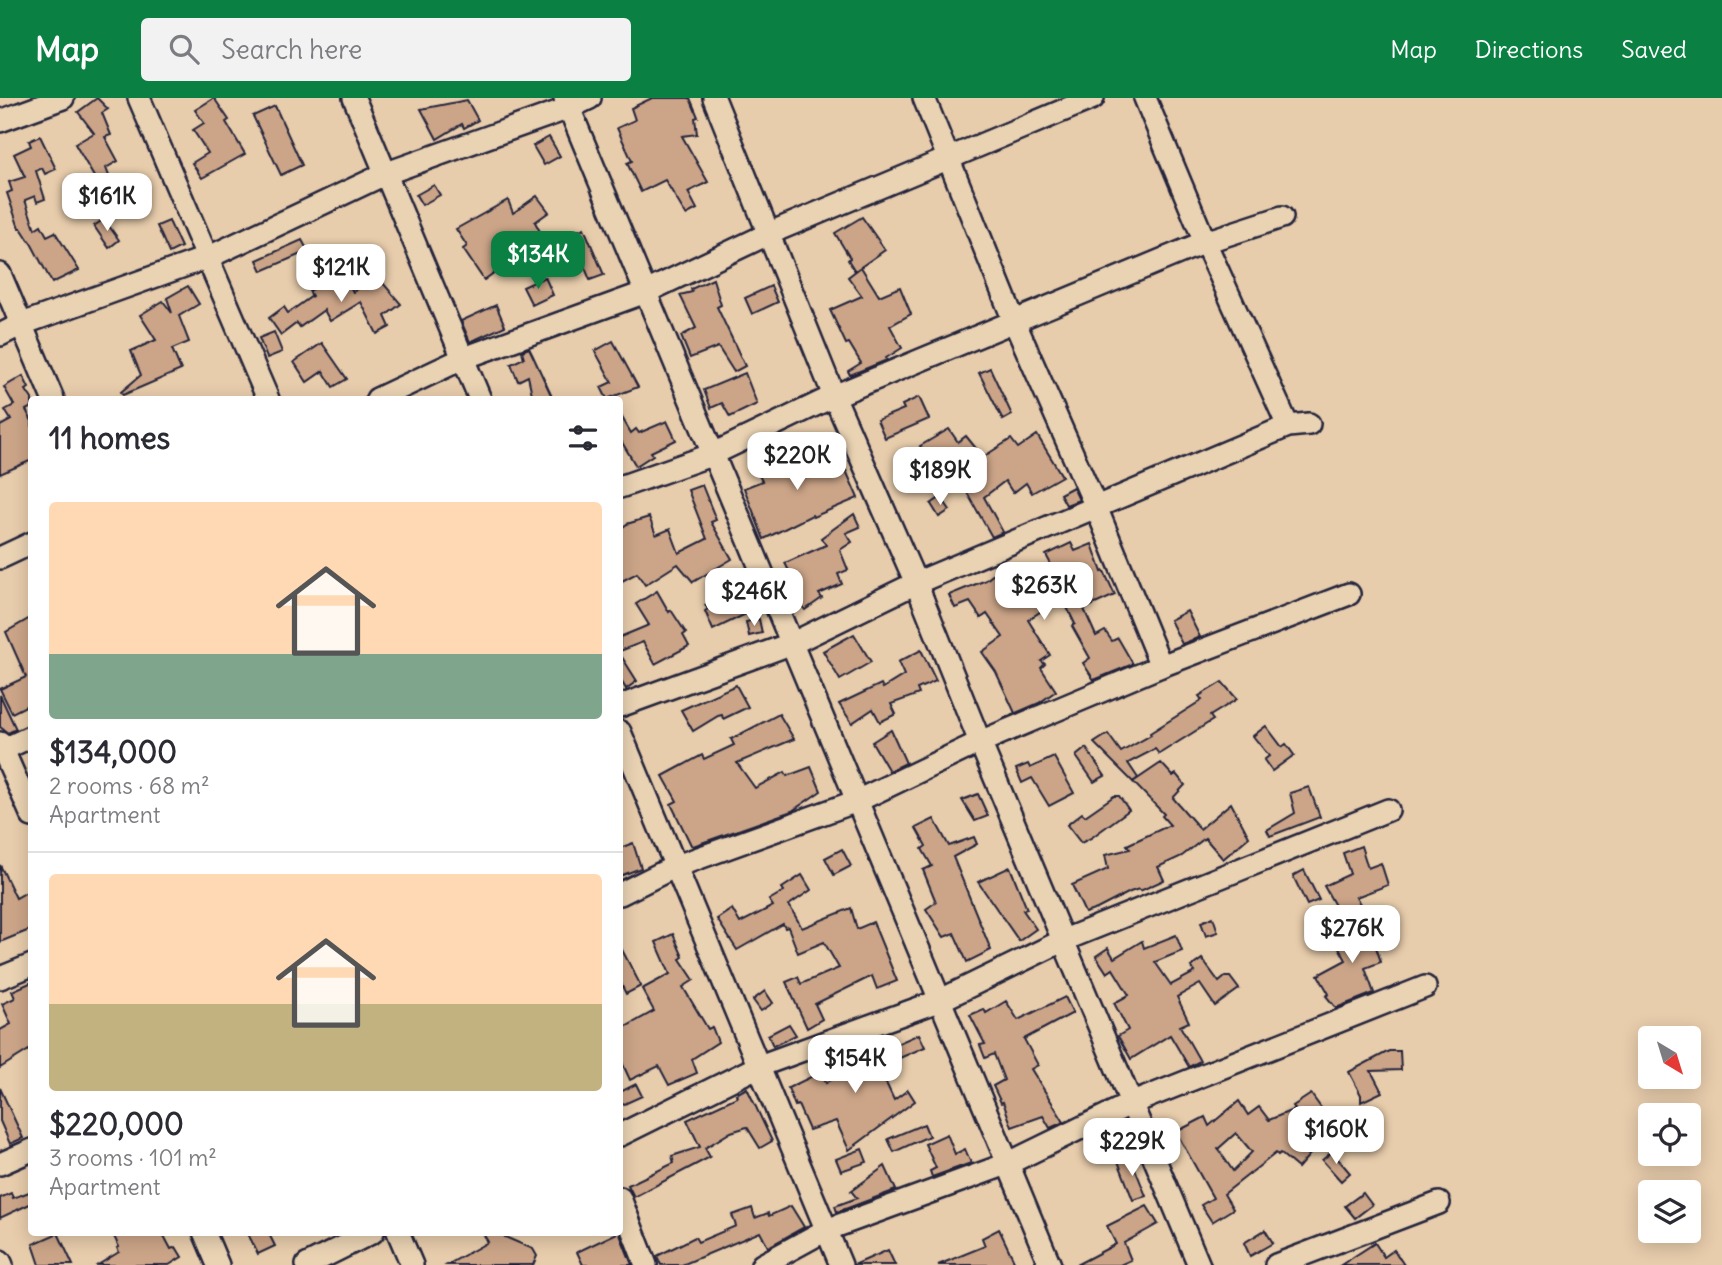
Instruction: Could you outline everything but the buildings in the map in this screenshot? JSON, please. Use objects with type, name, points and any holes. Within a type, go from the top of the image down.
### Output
[{"type":"street","points":[[0,121],[63,98]]},
{"type":"street","points":[[139,98],[267,396]]},
{"type":"street","points":[[354,98],[479,396]]},
{"type":"street","points":[[0,335],[22,324],[209,257],[387,173],[567,103],[590,98]]},
{"type":"street","points":[[714,98],[834,396],[916,583],[1199,1265]]},
{"type":"street","points":[[924,98],[1014,321],[1096,507],[1161,666]]},
{"type":"street","points":[[383,396],[464,358],[646,292],[770,233],[1093,98]]},
{"type":"street","points":[[623,705],[793,643],[916,583],[1299,425],[1205,242],[1145,98]]},
{"type":"street","points":[[567,103],[711,455],[793,643],[1050,1265]]},
{"type":"street","points":[[623,487],[711,455],[834,396],[1205,242],[1282,217]]},
{"type":"street","points":[[0,274],[52,396]]},
{"type":"street","points":[[0,558],[28,545]]},
{"type":"street","points":[[623,892],[674,867],[857,801],[980,742],[1161,666],[1349,594]]},
{"type":"street","points":[[28,738],[1,748],[28,807]]},
{"type":"street","points":[[623,740],[841,1265]]},
{"type":"street","points":[[623,1134],[760,1066],[941,1000],[1064,940],[1388,810]]},
{"type":"street","points":[[0,978],[28,967]]},
{"type":"street","points":[[762,1265],[826,1230],[1007,1164],[1130,1104],[1425,987]]},
{"type":"street","points":[[0,1164],[28,1152]]},
{"type":"street","points":[[1276,1265],[1438,1203]]},
{"type":"street","points":[[623,1206],[646,1265]]},
{"type":"street","points":[[206,1236],[218,1265]]},
{"type":"street","points":[[307,1265],[365,1236]]},
{"type":"street","points":[[400,1236],[412,1265]]}]
